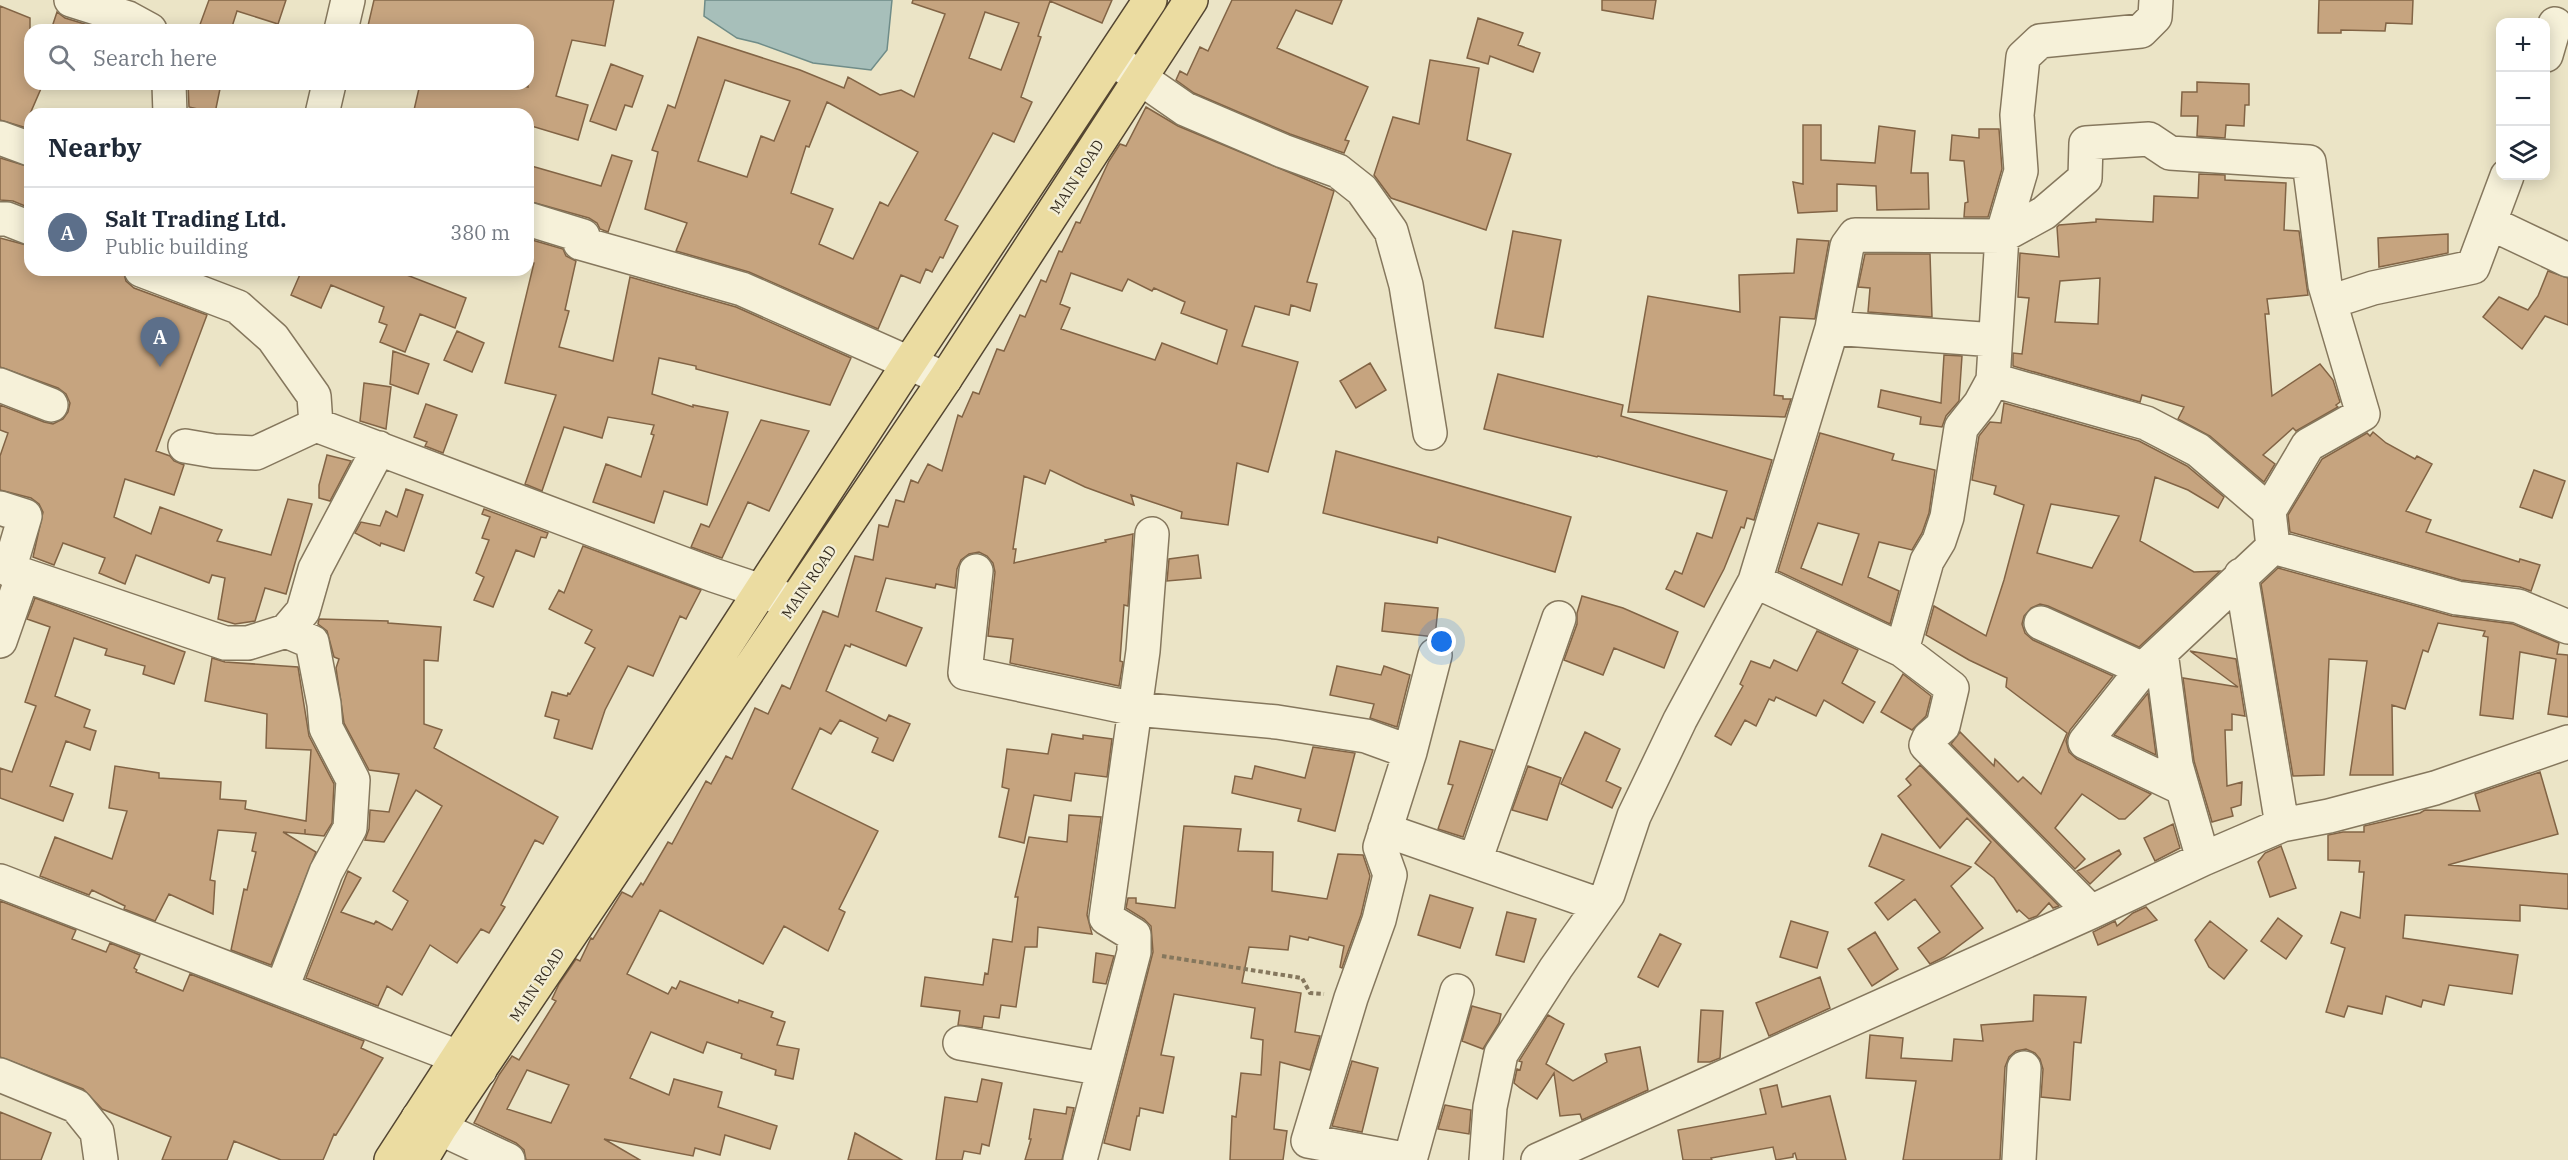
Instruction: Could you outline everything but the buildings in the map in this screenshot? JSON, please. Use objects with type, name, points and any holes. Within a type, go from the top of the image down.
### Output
[{"type":"main road","name":"MAIN ROAD","points":[[469,1063],[762,590],[909,363],[1113,59],[1150,0]]},
{"type":"main road","name":"MAIN ROAD","points":[[391,1160],[429,1123],[469,1063],[796,602],[945,379],[1191,0]]},
{"type":"main road","name":"MAIN ROAD","points":[[421,1160],[429,1123]]},
{"type":"street","points":[[71,0],[128,18],[139,24]]},
{"type":"street","points":[[342,24],[348,0]]},
{"type":"street","points":[[1902,650],[1927,561],[1939,541],[1947,517],[1961,428],[1980,404],[1993,380],[2002,236],[2021,171],[2017,115],[2023,57],[2040,41],[2141,31],[2155,17],[2156,0]]},
{"type":"street","points":[[2550,41],[2555,24]]},
{"type":"street","points":[[1113,59],[1185,109],[1283,151],[1338,171],[1362,190],[1391,231],[1407,285],[1430,433]]},
{"type":"street","points":[[169,90],[170,108]]},
{"type":"street","points":[[323,108],[328,90]]},
{"type":"street","points":[[0,138],[24,146]]},
{"type":"street","points":[[1486,1160],[1490,1107],[1501,1054],[1556,968],[1608,894],[1634,816],[1680,720],[1755,581],[1832,328],[1847,246],[1855,235],[2002,236],[2044,213],[2085,178],[2086,143],[2149,139],[2170,153],[2309,162],[2325,285],[2363,414],[2308,446],[2269,511],[2273,547]]},
{"type":"street","points":[[2330,302],[2373,288],[2473,267],[2506,180]]},
{"type":"street","points":[[0,219],[7,219],[24,226]]},
{"type":"street","points":[[534,221],[583,236],[580,243],[742,289],[945,379]]},
{"type":"street","points":[[2490,223],[2568,260]]},
{"type":"street","points":[[157,276],[238,307],[273,338],[314,396],[316,425]]},
{"type":"street","points":[[1832,328],[1995,340]]},
{"type":"street","points":[[1993,380],[2146,423],[2198,450],[2269,511]]},
{"type":"street","points":[[0,385],[51,405]]},
{"type":"street","points":[[184,446],[214,451],[256,453],[316,425],[713,575],[796,602]]},
{"type":"street","points":[[0,508],[25,516],[9,570],[225,643],[248,643],[286,631],[303,611],[315,569],[379,448]]},
{"type":"street","points":[[1080,1160],[1134,952],[1134,935],[1106,918],[1143,651],[1152,534]]},
{"type":"street","points":[[2182,788],[2085,742],[2152,660],[2273,547]]},
{"type":"street","points":[[2273,547],[2457,598],[2518,606],[2568,627]]},
{"type":"street","points":[[976,571],[965,673],[1135,709],[1277,722],[1366,736],[1410,752]]},
{"type":"street","points":[[0,641],[22,575]]},
{"type":"street","points":[[2241,575],[2282,825]]},
{"type":"street","points":[[1755,581],[1902,650],[1952,688],[1943,726],[1929,738],[1926,745],[2091,912]]},
{"type":"street","points":[[1475,861],[1560,618]]},
{"type":"street","points":[[2041,623],[2152,660]]},
{"type":"street","points":[[282,988],[326,872],[350,828],[353,780],[326,728],[324,704],[312,642],[286,631]]},
{"type":"street","points":[[1435,655],[1410,752],[1380,847],[1390,875],[1379,920],[1351,998],[1308,1141],[1409,1160],[1457,992]]},
{"type":"street","points":[[2152,660],[2176,765],[2203,858]]},
{"type":"street","points":[[1538,1160],[2091,912],[2203,858],[2282,825],[2329,816],[2435,789],[2568,742]]},
{"type":"street","points":[[1385,830],[1600,905]]},
{"type":"street","points":[[0,880],[282,988],[469,1063]]},
{"type":"street","points":[[960,1043],[1103,1070]]},
{"type":"street","points":[[2019,1160],[2024,1068]]},
{"type":"street","points":[[0,1075],[76,1106],[97,1132],[101,1160]]},
{"type":"street","points":[[429,1123],[508,1160]]},
{"type":"path","points":[[1134,952],[1302,978],[1310,993],[1351,998]]},
{"type":"water","points":[[705,0],[892,0],[887,50],[871,70],[813,63],[758,43],[737,38],[704,16]]},
{"type":"place","name":"Salt Trading Ltd.","points":[[160,367]]}]
